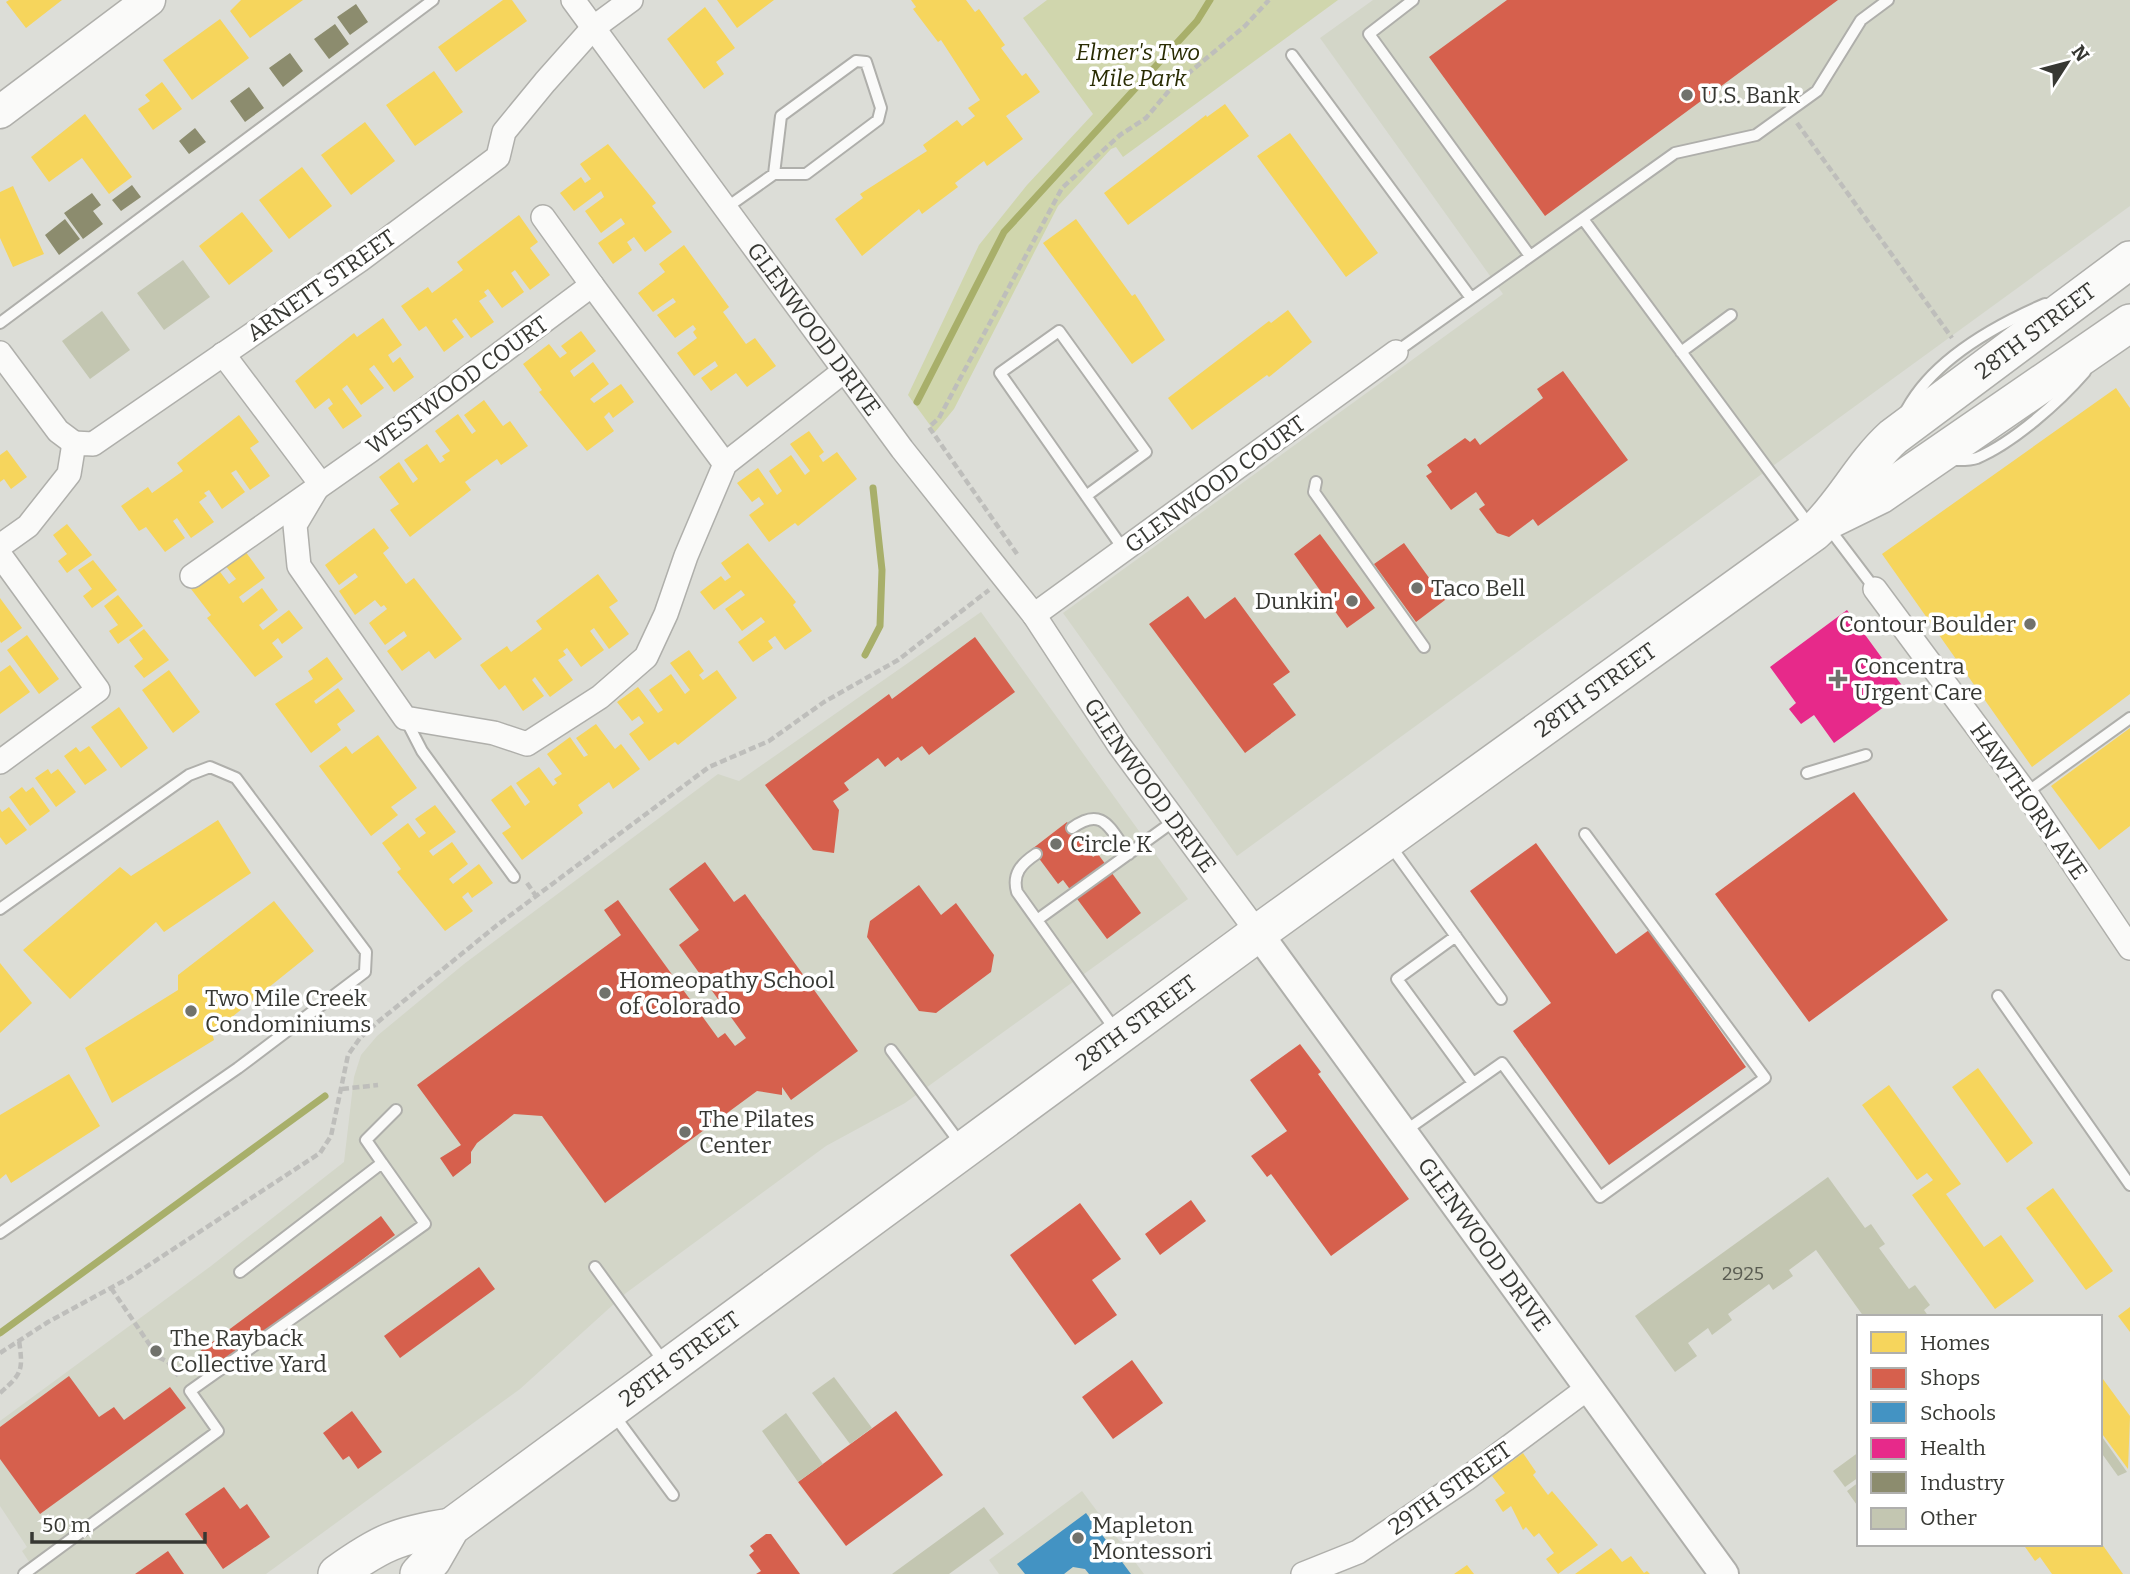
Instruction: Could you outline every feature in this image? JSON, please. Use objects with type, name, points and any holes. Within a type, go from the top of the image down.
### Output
[{"type":"highway","name":"28TH STREET","points":[[1819,527],[1868,460],[1893,438],[2130,260]]},
{"type":"highway","name":"28TH STREET","points":[[419,1574],[438,1552],[451,1527],[1258,933],[1819,527],[1880,495],[2122,329]]},
{"type":"highway","name":"28TH STREET","points":[[337,1574],[369,1550],[396,1536],[451,1527]]},
{"type":"main road","points":[[0,112],[149,0]]},
{"type":"street","name":"GLENWOOD DRIVE","points":[[573,0],[901,449],[1034,615],[1119,745],[1724,1574]]},
{"type":"street","name":"ARNETT STREET","points":[[74,443],[93,444],[360,260],[498,157],[504,132],[593,28],[631,0]]},
{"type":"street","points":[[543,217],[725,464]]},
{"type":"street","name":"WESTWOOD COURT","points":[[192,576],[320,483],[371,450],[592,285]]},
{"type":"street","name":"GLENWOOD COURT","points":[[1034,615],[1396,352]]},
{"type":"street","points":[[0,353],[58,431],[74,443],[69,474],[27,526],[0,546]]},
{"type":"street","points":[[223,354],[320,483],[295,525],[299,566],[405,718],[494,733],[527,744],[600,697],[646,657],[666,614],[686,556],[725,464],[844,371]]},
{"type":"street","points":[[0,555],[98,690],[0,762]]},
{"type":"street","name":"HAWTHORN AVE","points":[[1875,589],[2026,793],[2130,948]]},
{"type":"street","name":"29TH STREET","points":[[1303,1574],[1358,1552],[1466,1479],[1588,1388]]},
{"type":"lane","points":[[0,323],[433,0]]},
{"type":"lane","points":[[1413,0],[1369,34],[1531,256]]},
{"type":"lane","points":[[1396,352],[1675,153],[1756,135],[1817,90],[1861,19],[1888,0]]},
{"type":"lane","points":[[1292,55],[1471,299]]},
{"type":"lane","points":[[726,208],[774,174],[806,174],[878,120],[881,108],[866,61],[856,61],[782,116],[774,174]]},
{"type":"lane","points":[[1583,219],[1681,352],[1819,527],[1875,589]]},
{"type":"lane","points":[[1681,352],[1731,315]]},
{"type":"lane","points":[[1086,496],[1146,452],[1059,331],[1000,373],[1086,496],[1124,550]]},
{"type":"lane","points":[[1316,482],[1314,492],[1424,647]]},
{"type":"lane","points":[[405,718],[422,751],[514,877]]},
{"type":"lane","points":[[2026,793],[2130,718]]},
{"type":"lane","points":[[1808,773],[1866,755]]},
{"type":"lane","points":[[0,909],[189,775],[210,768],[228,772],[236,778],[366,952],[365,972],[238,1068],[0,1233]]},
{"type":"lane","points":[[1072,828],[1084,820],[1097,818],[1104,821],[1129,854]]},
{"type":"lane","points":[[1037,920],[1174,821]]},
{"type":"lane","points":[[1402,1133],[1502,1063],[1600,1197],[1765,1079],[1585,834]]},
{"type":"lane","points":[[1387,840],[1501,999]]},
{"type":"lane","points":[[1036,854],[1020,866],[1015,884],[1017,892],[1119,1036]]},
{"type":"lane","points":[[1456,936],[1396,979],[1472,1083]]},
{"type":"lane","points":[[1998,996],[2130,1185]]},
{"type":"lane","points":[[891,1050],[965,1149]]},
{"type":"lane","points":[[24,1574],[218,1431],[190,1391],[425,1224],[366,1140],[396,1110]]},
{"type":"lane","points":[[240,1272],[382,1163]]},
{"type":"lane","points":[[594,1267],[668,1367]]},
{"type":"lane","points":[[610,1410],[673,1495]]},
{"type":"path","points":[[0,1353],[111,1288],[320,1153],[331,1136],[348,1055],[360,1038],[536,896],[709,767],[769,741],[824,702],[898,660],[1023,563],[929,427],[939,418],[1062,188],[1120,135],[1146,118],[1172,87],[1245,26],[1269,0]]},
{"type":"path","points":[[1789,111],[1952,338]]},
{"type":"path","points":[[532,890],[536,896]]},
{"type":"path","points":[[342,1089],[378,1085]]},
{"type":"path","points":[[111,1288],[158,1357],[168,1362],[190,1391]]},
{"type":"path","points":[[0,1392],[17,1378],[22,1367],[19,1340]]},
{"type":"shaded area","points":[[1373,0],[2130,0],[2130,206],[1237,856],[1063,613],[1503,294],[1320,38]]},
{"type":"shaded area","points":[[981,612],[1188,899],[905,1103],[826,1146],[626,1293],[520,1389],[266,1574],[37,1574],[22,1551],[27,1547],[0,1506],[0,1421],[211,1266],[344,1162],[354,1077],[361,1055],[377,1036],[464,964],[718,774],[739,781]]},
{"type":"shaded area","points":[[1082,1491],[1144,1574],[999,1574],[989,1560]]},
{"type":"green space","name":"Elmer's Two Mile Park","points":[[1047,0],[1338,0],[1123,157],[1116,147],[1111,149],[1058,206],[954,409],[935,432],[908,395],[979,245],[1027,185],[1093,114],[1023,18]]},
{"type":"building: Homes","points":[[62,0],[26,28],[6,2]]},
{"type":"building: Homes","points":[[241,0],[303,0],[250,38],[230,11]]},
{"type":"building: Homes","points":[[503,0],[512,0],[527,21],[456,72],[438,47]]},
{"type":"building: Homes","points":[[717,0],[774,0],[737,28]]},
{"type":"building: Homes","points":[[911,0],[966,0],[975,12],[979,9],[1005,45],[1001,48],[1022,76],[1026,73],[1040,92],[1006,116],[1023,139],[987,166],[984,161],[955,183],[958,187],[922,214],[919,209],[862,256],[835,219],[863,198],[860,194],[927,151],[923,145],[957,120],[962,126],[975,116],[968,108],[980,100],[941,40],[938,42],[913,9],[916,7]]},
{"type":"building: Homes","points":[[705,7],[735,48],[716,62],[724,74],[704,89],[667,39]]},
{"type":"building: Homes","points":[[220,19],[249,58],[192,100],[163,60]]},
{"type":"building: Homes","points":[[434,71],[463,112],[415,146],[386,105]]},
{"type":"building: Homes","points":[[162,82],[182,109],[153,130],[138,109],[150,101],[145,95]]},
{"type":"building: Homes","points":[[1225,104],[1249,136],[1128,225],[1104,193],[1206,115],[1207,117]]},
{"type":"building: Homes","points":[[85,114],[132,177],[109,194],[82,158],[49,182],[31,157]]},
{"type":"building: Homes","points":[[365,122],[395,161],[351,195],[321,155]]},
{"type":"building: Homes","points":[[1290,133],[1378,253],[1346,277],[1257,156]]},
{"type":"building: Homes","points":[[608,144],[656,203],[652,206],[672,232],[645,252],[634,237],[627,242],[632,250],[613,264],[598,243],[625,224],[621,218],[601,233],[585,211],[604,197],[601,191],[574,211],[560,193],[581,177],[585,183],[591,179],[580,164]]},
{"type":"building: Homes","points":[[302,167],[332,206],[289,239],[259,200]]},
{"type":"building: Homes","points":[[13,186],[44,254],[13,267],[0,238],[0,192]]},
{"type":"building: Homes","points":[[242,212],[273,251],[229,285],[199,246]]},
{"type":"building: Homes","points":[[519,215],[538,242],[530,248],[550,275],[530,290],[515,270],[511,273],[524,292],[502,308],[488,289],[484,292],[487,296],[479,301],[494,322],[471,338],[456,318],[452,321],[464,337],[444,352],[426,326],[419,331],[401,306],[428,287],[432,293],[463,270],[457,262]]},
{"type":"building: Homes","points":[[1076,219],[1132,296],[1135,294],[1165,340],[1132,364],[1043,243]]},
{"type":"building: Homes","points":[[684,245],[729,307],[723,312],[746,344],[755,338],[776,366],[747,387],[736,373],[711,391],[701,378],[718,366],[715,361],[694,376],[677,353],[697,338],[693,332],[696,329],[693,325],[675,338],[657,315],[676,302],[673,298],[653,312],[638,293],[665,272],[659,264]]},
{"type":"building: Homes","points":[[1288,310],[1312,342],[1269,377],[1267,375],[1192,430],[1168,398],[1269,321],[1271,323]]},
{"type":"building: Homes","points":[[383,318],[402,345],[388,355],[393,363],[400,357],[414,377],[394,392],[374,365],[369,369],[384,388],[361,405],[347,385],[342,389],[362,416],[343,429],[328,408],[333,404],[329,398],[315,409],[295,381],[354,333],[357,337]]},
{"type":"building: Homes","points":[[581,331],[596,351],[570,371],[574,377],[593,362],[609,384],[590,399],[594,403],[621,384],[634,402],[613,418],[609,412],[604,417],[614,431],[587,451],[539,392],[542,390],[523,364],[549,344],[560,358],[567,353],[561,346]]},
{"type":"building: Homes","name":"Contour Boulder","points":[[2116,388],[2130,408],[2130,694],[2032,767],[1882,554]]},
{"type":"building: Homes","points":[[484,400],[503,426],[510,421],[528,446],[501,465],[497,459],[465,482],[471,490],[410,537],[390,510],[399,504],[379,477],[399,462],[413,483],[418,479],[404,460],[427,444],[440,463],[445,460],[442,456],[450,451],[435,431],[458,414],[472,434],[476,431],[464,415]]},
{"type":"building: Homes","points":[[239,415],[259,442],[250,448],[270,476],[250,490],[236,470],[231,473],[245,492],[222,509],[209,490],[204,493],[207,496],[199,502],[214,522],[191,538],[177,518],[173,521],[185,538],[165,552],[146,527],[139,531],[121,506],[148,487],[152,493],[183,471],[177,463]]},
{"type":"building: Homes","points":[[809,431],[824,452],[819,456],[823,462],[837,452],[857,479],[798,526],[795,523],[769,542],[749,515],[764,504],[759,497],[752,502],[737,483],[758,468],[777,495],[782,491],[769,471],[791,455],[805,475],[810,471],[790,444]]},
{"type":"building: Homes","points":[[7,450],[27,477],[11,489],[4,479],[0,482],[0,455]]},
{"type":"building: Homes","points":[[67,524],[92,555],[67,573],[58,561],[67,554],[53,535]]},
{"type":"building: Homes","points":[[374,528],[389,548],[383,553],[406,584],[414,578],[462,639],[435,659],[429,651],[402,671],[387,651],[407,636],[404,631],[385,645],[369,623],[387,609],[384,605],[381,607],[375,600],[355,615],[339,591],[358,577],[355,573],[339,585],[325,565]]},
{"type":"building: Homes","points":[[748,543],[796,602],[793,605],[812,631],[785,650],[775,636],[768,641],[773,648],[753,662],[738,642],[765,622],[761,617],[742,631],[725,609],[745,595],[741,590],[714,610],[700,592],[721,576],[725,581],[731,577],[721,563]]},
{"type":"building: Homes","points":[[245,551],[265,578],[239,597],[243,603],[262,588],[278,610],[259,625],[263,630],[289,610],[303,628],[282,644],[278,638],[272,643],[283,657],[255,677],[207,618],[211,615],[191,589],[218,569],[229,584],[236,579],[225,565]]},
{"type":"building: Homes","points":[[93,560],[117,590],[92,608],[83,596],[92,589],[78,570]]},
{"type":"building: Homes","points":[[598,574],[618,601],[609,607],[629,634],[609,649],[594,628],[590,631],[604,650],[581,667],[567,648],[563,651],[566,655],[558,660],[573,680],[550,697],[535,677],[532,680],[544,696],[523,711],[505,685],[499,690],[480,665],[507,646],[511,652],[542,629],[536,621]]},
{"type":"building: Homes","points":[[118,595],[143,626],[118,644],[109,631],[118,625],[104,606]]},
{"type":"building: Homes","points":[[0,598],[22,628],[1,643],[0,641]]},
{"type":"building: Homes","points":[[144,629],[169,660],[144,678],[134,666],[143,659],[129,640]]},
{"type":"building: Homes","points":[[27,635],[59,679],[39,694],[7,650]]},
{"type":"building: Homes","points":[[689,650],[704,671],[699,675],[703,680],[717,670],[737,698],[678,745],[675,742],[649,761],[629,734],[644,723],[639,716],[632,721],[617,702],[638,687],[658,713],[663,710],[649,690],[671,674],[685,694],[690,690],[670,663]]},
{"type":"building: Homes","points":[[327,657],[343,679],[314,701],[316,704],[338,688],[355,711],[337,724],[341,730],[311,753],[275,704],[313,679],[308,671]]},
{"type":"building: Homes","points":[[10,665],[30,692],[0,714],[0,672]]},
{"type":"building: Homes","points":[[169,670],[200,712],[173,733],[142,690]]},
{"type":"building: Homes","points":[[119,707],[148,748],[121,768],[91,727]]},
{"type":"building: Homes","points":[[596,724],[615,749],[621,744],[640,769],[613,789],[609,782],[578,805],[583,813],[522,860],[502,833],[511,827],[491,800],[511,785],[525,806],[530,802],[516,783],[539,767],[553,786],[557,783],[554,779],[562,774],[547,754],[570,737],[584,757],[588,755],[576,738]]},
{"type":"building: Homes","points":[[2130,728],[2130,826],[2099,850],[2051,786]]},
{"type":"building: Homes","points":[[378,735],[417,788],[391,807],[398,815],[371,836],[319,766],[346,746],[352,754]]},
{"type":"building: Homes","points":[[89,746],[107,770],[85,785],[64,756],[76,747],[80,752]]},
{"type":"building: Homes","points":[[48,769],[51,774],[58,769],[76,792],[56,807],[35,778]]},
{"type":"building: Homes","points":[[22,787],[26,792],[33,787],[50,811],[30,826],[9,797]]},
{"type":"building: Homes","points":[[435,805],[456,832],[429,851],[433,856],[452,842],[468,864],[449,879],[453,884],[479,864],[493,883],[472,898],[468,892],[462,897],[473,911],[445,931],[397,872],[401,869],[382,843],[408,823],[419,838],[426,833],[415,819]]},
{"type":"building: Homes","points":[[9,807],[27,830],[6,845],[0,837],[0,809],[2,812]]},
{"type":"building: Homes","name":"Two Mile Creek Condominiums","points":[[218,820],[251,873],[164,932],[156,922],[70,999],[23,950],[120,867],[131,876]]},
{"type":"building: Homes","name":"Two Mile Creek Condominiums","points":[[274,901],[314,951],[212,1033],[214,1040],[112,1103],[85,1048],[178,990],[178,975]]},
{"type":"building: Homes","points":[[0,963],[32,1003],[0,1033]]},
{"type":"building: Homes","points":[[1978,1068],[2033,1143],[2007,1163],[1952,1087]]},
{"type":"building: Homes","points":[[69,1074],[100,1126],[11,1183],[6,1174],[0,1179],[0,1115]]},
{"type":"building: Homes","points":[[1889,1085],[1961,1184],[1946,1194],[1984,1247],[2001,1235],[2034,1281],[1995,1309],[1912,1195],[1933,1180],[1927,1173],[1917,1180],[1862,1105]]},
{"type":"building: Homes","points":[[2053,1188],[2113,1271],[2086,1290],[2026,1208]]},
{"type":"building: Homes","points":[[2130,1307],[2130,1332],[2118,1316]]},
{"type":"building: Homes","points":[[2102,1378],[2130,1416],[2128,1469],[2102,1434]]},
{"type":"building: Homes","points":[[1523,1453],[1536,1472],[1533,1475],[1548,1495],[1552,1491],[1598,1545],[1558,1574],[1546,1559],[1554,1553],[1539,1533],[1534,1537],[1526,1527],[1523,1530],[1511,1506],[1503,1512],[1495,1500],[1505,1493],[1492,1476]]},
{"type":"building: Homes","points":[[2102,1544],[2123,1574],[2052,1574],[2040,1557],[2035,1561],[2024,1546]]},
{"type":"building: Homes","points":[[1611,1548],[1622,1562],[1631,1556],[1644,1573],[1647,1571],[1650,1574],[1575,1574]]},
{"type":"building: Homes","points":[[1467,1565],[1474,1574],[1454,1574]]},
{"type":"building: Shops","points":[[1507,0],[1838,0],[1545,216],[1429,57]]},
{"type":"building: Shops","points":[[1563,371],[1628,460],[1538,526],[1533,519],[1509,537],[1497,533],[1479,509],[1485,505],[1476,492],[1451,510],[1426,476],[1432,472],[1427,465],[1465,438],[1470,442],[1475,438],[1480,445],[1543,398],[1537,389]]},
{"type":"building: Shops","points":[[1320,534],[1375,608],[1347,628],[1294,554]]},
{"type":"building: Shops","points":[[1404,543],[1445,600],[1416,622],[1374,564]]},
{"type":"building: Shops","points":[[1188,596],[1205,619],[1235,597],[1290,672],[1273,684],[1296,715],[1245,753],[1149,624]]},
{"type":"building: Shops","points":[[975,637],[1015,692],[929,755],[922,746],[901,761],[898,757],[885,767],[878,758],[844,783],[849,790],[833,801],[839,810],[834,853],[813,850],[765,785],[889,694],[892,699]]},
{"type":"building: Shops","points":[[1854,792],[1948,920],[1809,1022],[1715,894]]},
{"type":"building: Shops","points":[[1067,822],[1093,857],[1098,854],[1141,913],[1107,939],[1063,880],[1058,884],[1032,849]]},
{"type":"building: Shops","points":[[1536,843],[1616,954],[1649,930],[1746,1067],[1609,1165],[1513,1031],[1551,1003],[1470,891]]},
{"type":"building: Shops","points":[[705,862],[734,902],[745,894],[858,1051],[791,1100],[782,1087],[782,1095],[757,1091],[605,1203],[542,1116],[514,1114],[477,1143],[471,1152],[471,1163],[453,1177],[440,1158],[461,1145],[417,1085],[621,935],[604,910],[618,900],[718,1038],[725,1033],[735,1046],[746,1038],[679,945],[699,930],[669,889]]},
{"type":"building: Shops","points":[[919,885],[941,915],[956,903],[994,955],[991,972],[936,1013],[919,1011],[867,937],[870,921]]},
{"type":"building: Shops","points":[[1300,1044],[1321,1072],[1318,1074],[1409,1199],[1331,1256],[1271,1174],[1267,1177],[1251,1156],[1287,1131],[1250,1080]]},
{"type":"building: Shops","points":[[1191,1200],[1206,1221],[1160,1255],[1145,1234]]},
{"type":"building: Shops","points":[[1080,1203],[1121,1259],[1092,1280],[1117,1315],[1075,1345],[1010,1255]]},
{"type":"building: Shops","points":[[381,1216],[395,1235],[214,1371],[199,1352]]},
{"type":"building: Shops","points":[[479,1267],[495,1289],[400,1358],[384,1336]]},
{"type":"building: Shops","points":[[1132,1360],[1163,1403],[1113,1439],[1082,1397]]},
{"type":"building: Shops","points":[[69,1376],[99,1417],[114,1407],[124,1420],[170,1387],[186,1408],[40,1514],[0,1459],[0,1427]]},
{"type":"building: Shops","points":[[352,1411],[382,1452],[358,1469],[349,1456],[343,1460],[323,1433]]},
{"type":"building: Shops","points":[[896,1411],[943,1475],[846,1546],[798,1482]]},
{"type":"building: Shops","points":[[224,1487],[240,1509],[247,1504],[270,1537],[223,1569],[185,1514]]},
{"type":"building: Shops","points":[[766,1534],[771,1534],[800,1574],[756,1574],[761,1571],[749,1555],[754,1551],[750,1546]]},
{"type":"building: Shops","points":[[168,1551],[184,1574],[135,1574]]},
{"type":"building: Schools","name":"Mapleton Montessori","points":[[1086,1513],[1131,1574],[1089,1574],[1085,1569],[1073,1567],[1064,1574],[1025,1574],[1017,1564]]},
{"type":"building: Health","name":"Concentra Urgent Care","points":[[1847,610],[1906,691],[1834,743],[1814,715],[1801,724],[1789,709],[1796,703],[1770,667]]},
{"type":"building: Industry","points":[[356,4],[368,22],[350,35],[337,17]]},
{"type":"building: Industry","points":[[335,24],[349,44],[329,59],[314,39]]},
{"type":"building: Industry","points":[[290,53],[303,71],[283,87],[269,68]]},
{"type":"building: Industry","points":[[249,87],[264,108],[245,122],[230,101]]},
{"type":"building: Industry","points":[[195,128],[206,142],[189,154],[179,141]]},
{"type":"building: Industry","points":[[132,185],[141,197],[121,211],[112,200]]},
{"type":"building: Industry","points":[[92,193],[101,205],[93,211],[103,224],[83,239],[64,213]]},
{"type":"building: Industry","points":[[65,219],[80,239],[59,255],[45,235]]},
{"type":"building: Other","points":[[183,260],[210,297],[164,330],[137,293]]},
{"type":"building: Other","points":[[102,311],[130,350],[90,379],[62,341]]},
{"type":"building: Other","points":[[1828,1177],[1865,1228],[1871,1224],[1885,1244],[1879,1248],[1909,1289],[1915,1285],[1930,1305],[1924,1310],[1928,1315],[1863,1315],[1816,1250],[1789,1270],[1793,1276],[1773,1290],[1769,1284],[1728,1314],[1732,1320],[1712,1335],[1708,1328],[1688,1343],[1697,1356],[1675,1372],[1635,1316]]},
{"type":"building: Other","points":[[834,1377],[872,1428],[850,1444],[812,1393]]},
{"type":"building: Other","points":[[786,1413],[823,1464],[798,1482],[762,1431]]},
{"type":"building: Other","points":[[2102,1437],[2127,1472],[2118,1476],[2102,1454]]},
{"type":"building: Other","points":[[1857,1453],[1857,1478],[1845,1487],[1833,1471]]},
{"type":"building: Other","points":[[1857,1484],[1857,1505],[1847,1491]]},
{"type":"building: Other","points":[[984,1507],[1004,1534],[949,1574],[892,1574]]},
{"type":"waterway","points":[[917,402],[1004,232],[1197,21],[1210,0]]},
{"type":"waterway","points":[[865,655],[880,626],[882,570],[873,488]]},
{"type":"waterway","points":[[0,1333],[325,1096]]},
{"type":"place","name":"U.S. Bank","points":[[1687,95]]},
{"type":"place","name":"Taco Bell","points":[[1417,588]]},
{"type":"place","name":"Dunkin'","points":[[1352,601]]},
{"type":"place","name":"Contour Boulder","points":[[2030,624]]},
{"type":"place","name":"Concentra Urgent Care","points":[[1838,679]]},
{"type":"place","name":"Circle K","points":[[1056,844]]},
{"type":"place","name":"Homeopathy School of Colorado","points":[[605,993]]},
{"type":"place","name":"Two Mile Creek Condominiums","points":[[191,1011]]},
{"type":"place","name":"The Pilates Center","points":[[685,1132]]},
{"type":"place","name":"The Rayback Collective Yard","points":[[156,1351]]},
{"type":"place","name":"Mapleton Montessori","points":[[1078,1538]]}]
